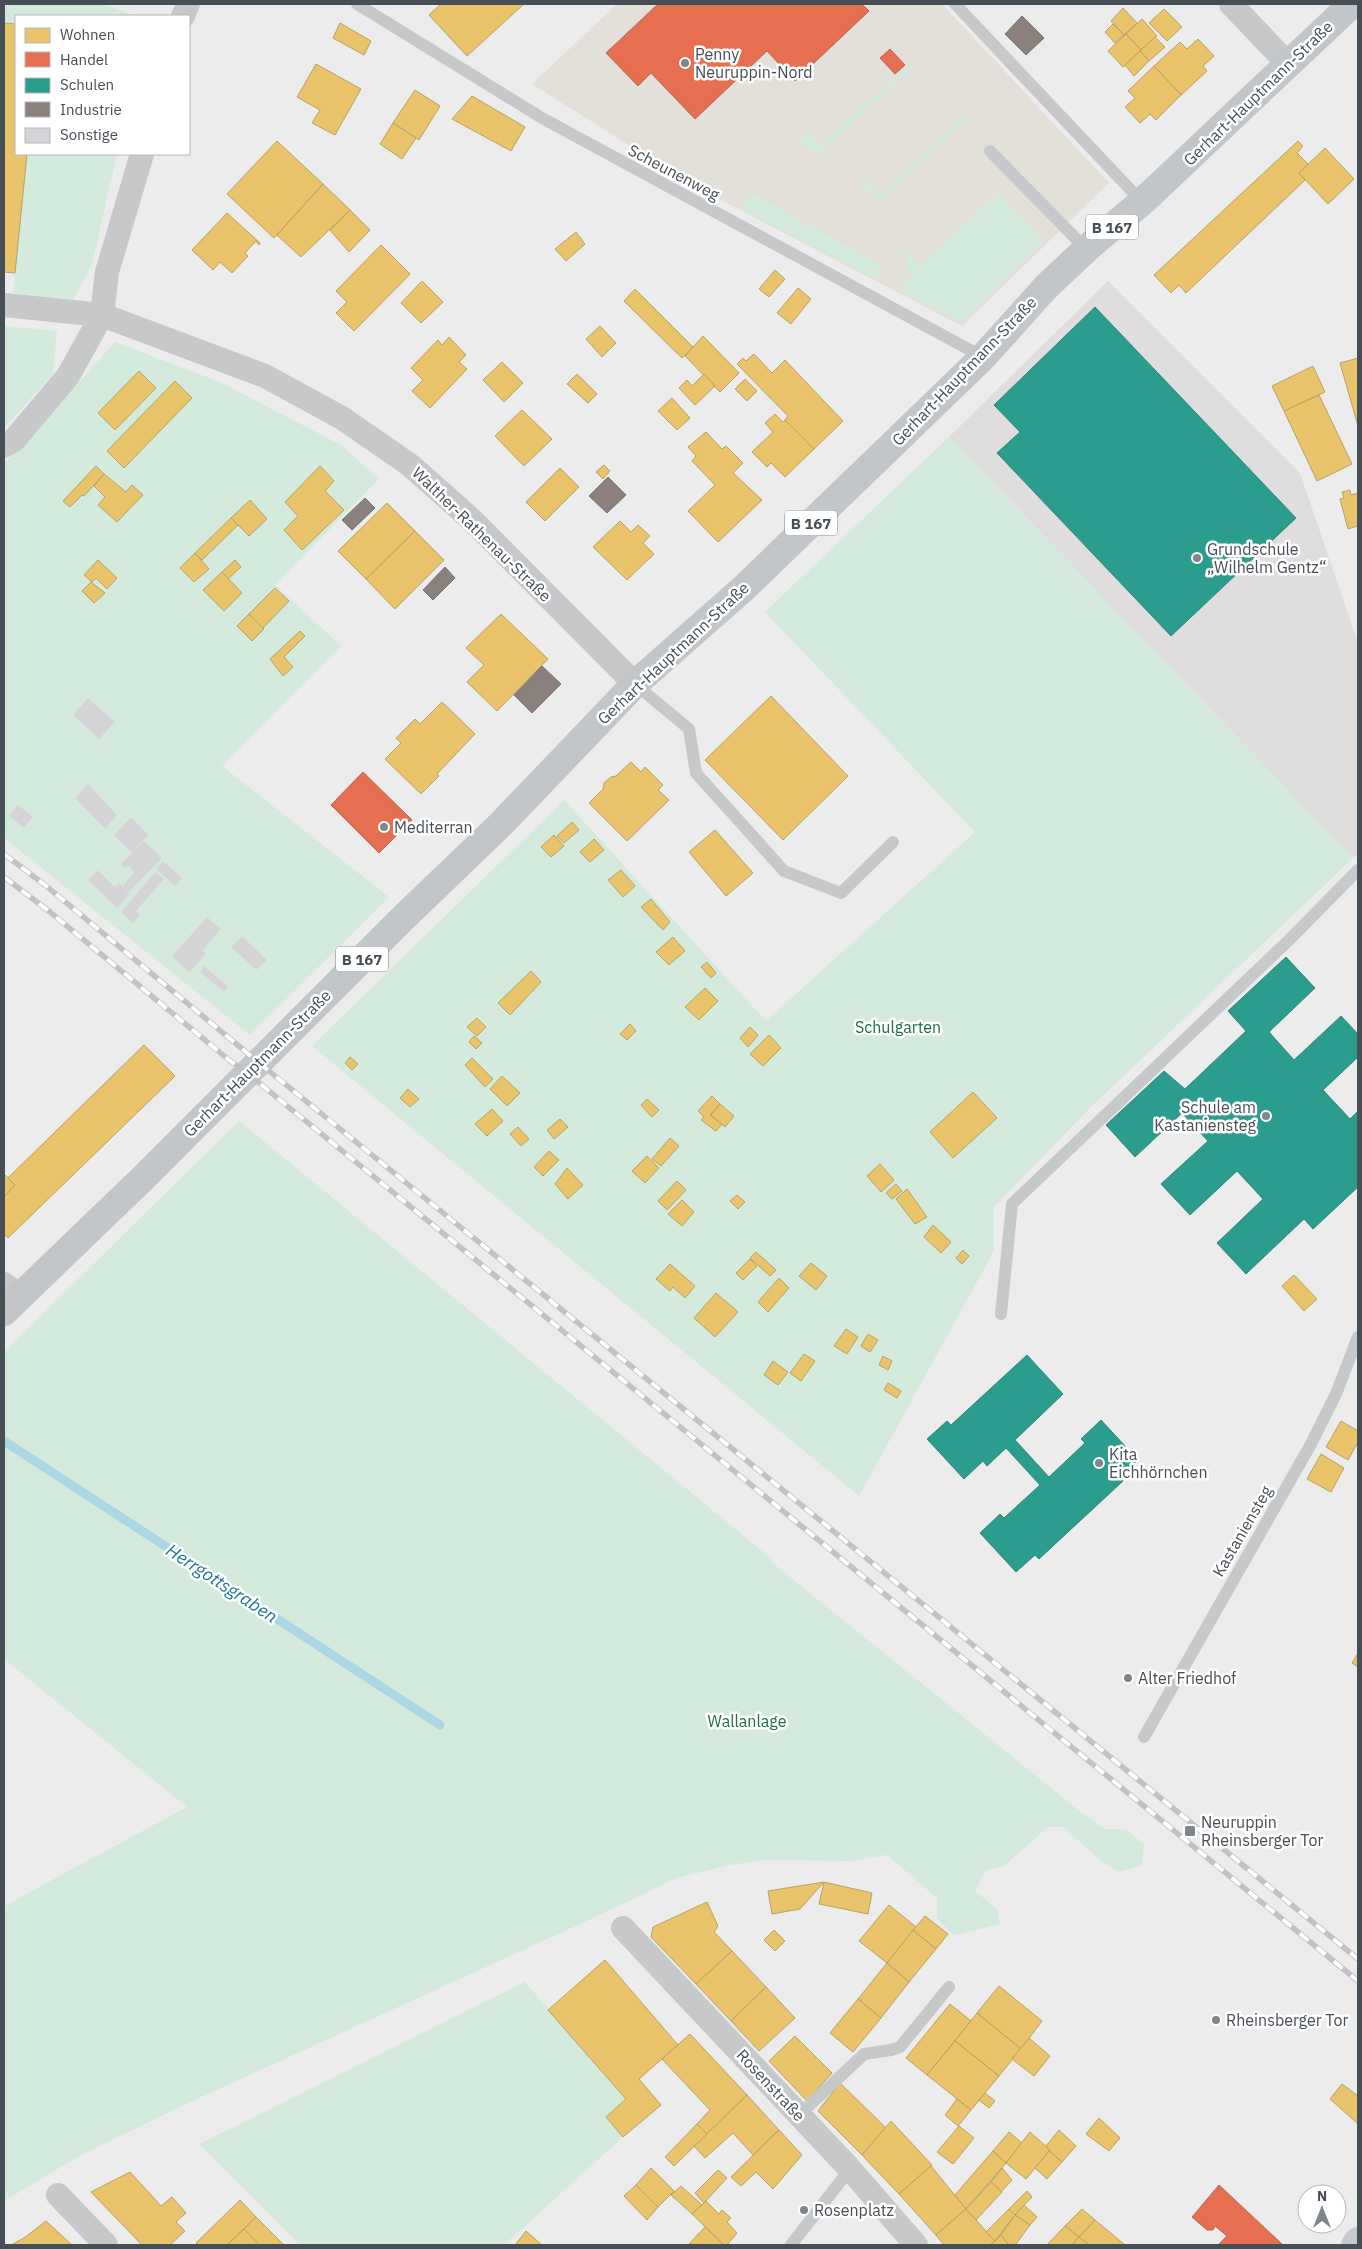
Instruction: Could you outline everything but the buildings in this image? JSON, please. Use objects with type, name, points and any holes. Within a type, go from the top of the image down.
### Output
[{"type":"main road","name":"Gerhart-Hauptmann-Straße","points":[[9,1297],[142,1179],[403,918],[494,830],[635,684],[745,587],[983,357],[1046,287],[1086,249],[1142,202],[1352,4]]},
{"type":"main road","points":[[1355,2245],[1358,2241]]},
{"type":"street","points":[[1231,4],[1288,64]]},
{"type":"street","points":[[4,446],[14,440],[68,376],[102,315],[107,272],[142,155]]},
{"type":"street","name":"Walther-Rathenau-Straße","points":[[4,305],[102,315],[264,376],[350,423],[410,465],[472,520],[635,684]]},
{"type":"street","name":"Rosenstraße","points":[[623,1928],[850,2169],[916,2245]]},
{"type":"street","points":[[58,2195],[106,2245]]},
{"type":"lane","name":"Scheunenweg","points":[[357,4],[559,127],[983,357]]},
{"type":"lane","points":[[955,4],[1142,202]]},
{"type":"lane","points":[[990,151],[1086,249]]},
{"type":"lane","points":[[635,684],[689,729],[696,772],[784,871],[841,893],[893,842]]},
{"type":"lane","points":[[1001,1314],[1012,1204],[1289,940],[1358,870]]},
{"type":"lane","name":"Kastaniensteg","points":[[1144,1737],[1310,1444],[1336,1394],[1358,1337]]},
{"type":"lane","points":[[799,2115],[864,2054],[900,2047],[949,1987]]},
{"type":"lane","points":[[791,2245],[850,2169]]},
{"type":"shaded area","points":[[617,4],[942,4],[1109,183],[962,326],[648,162],[638,151],[532,84]]},
{"type":"shaded area","name":"Grundschule „Wilhelm Gentz“","points":[[1108,281],[1300,473],[1358,643],[1358,853],[1353,858],[949,437]]},
{"type":"green space","points":[[4,4],[104,4],[134,15],[15,15],[15,24],[4,23]]},
{"type":"green space","points":[[914,60],[917,63],[819,153],[797,143],[806,132],[820,146]]},
{"type":"green space","points":[[966,115],[969,118],[881,199],[859,187],[866,180],[880,195]]},
{"type":"green space","points":[[27,155],[117,155],[92,264],[72,302],[13,293]]},
{"type":"green space","points":[[999,192],[1043,242],[962,323],[901,291],[913,272],[908,268],[905,251],[920,265]]},
{"type":"green space","points":[[752,193],[883,266],[876,279],[742,210]]},
{"type":"green space","points":[[4,326],[57,331],[53,374],[4,428]]},
{"type":"green space","points":[[115,342],[220,382],[341,445],[379,479],[275,585],[341,646],[222,766],[389,897],[250,1035],[4,838],[4,462],[11,457]]},
{"type":"green space","name":"Schulgarten","points":[[949,437],[1353,858],[1093,1105],[994,1207],[994,1251],[859,1496],[312,1046],[564,800],[766,1021],[975,832],[765,612]]},
{"type":"green space","name":"Wallanlage","points":[[239,1121],[773,1560],[770,1561],[1082,1813],[1105,1829],[1125,1829],[1144,1844],[1142,1865],[1119,1872],[1099,1859],[1063,1827],[1048,1827],[1004,1866],[986,1870],[975,1891],[997,1909],[1000,1924],[954,1935],[937,1919],[937,1898],[887,1855],[851,1861],[764,1860],[730,1865],[677,1878],[186,2104],[76,2158],[4,2201],[4,1906],[187,1807],[4,1659],[4,1352]]},
{"type":"green space","points":[[525,1982],[626,2099],[606,2117],[623,2137],[504,2245],[300,2245],[199,2144]]},
{"type":"waterway","name":"Herrgottsgraben","points":[[4,1441],[440,1725]]},
{"type":"railway","points":[[4,854],[45,885],[258,1062],[1358,1959]]},
{"type":"railway","points":[[4,877],[50,912],[1358,1981]]},
{"type":"place","name":"Penny Neuruppin-Nord","points":[[685,63]]},
{"type":"place","name":"Grundschule „Wilhelm Gentz“","points":[[1197,558]]},
{"type":"place","name":"Mediterran","points":[[384,827]]},
{"type":"place","name":"Schule am Kastaniensteg","points":[[1266,1116]]},
{"type":"place","name":"Kita Eichhörnchen","points":[[1099,1463]]},
{"type":"place","name":"Alter Friedhof","points":[[1128,1678]]},
{"type":"place","name":"Neuruppin Rheinsberger Tor","points":[[1190,1831]]},
{"type":"place","name":"Rheinsberger Tor","points":[[1216,2020]]},
{"type":"place","name":"Rosenplatz","points":[[804,2210]]}]
